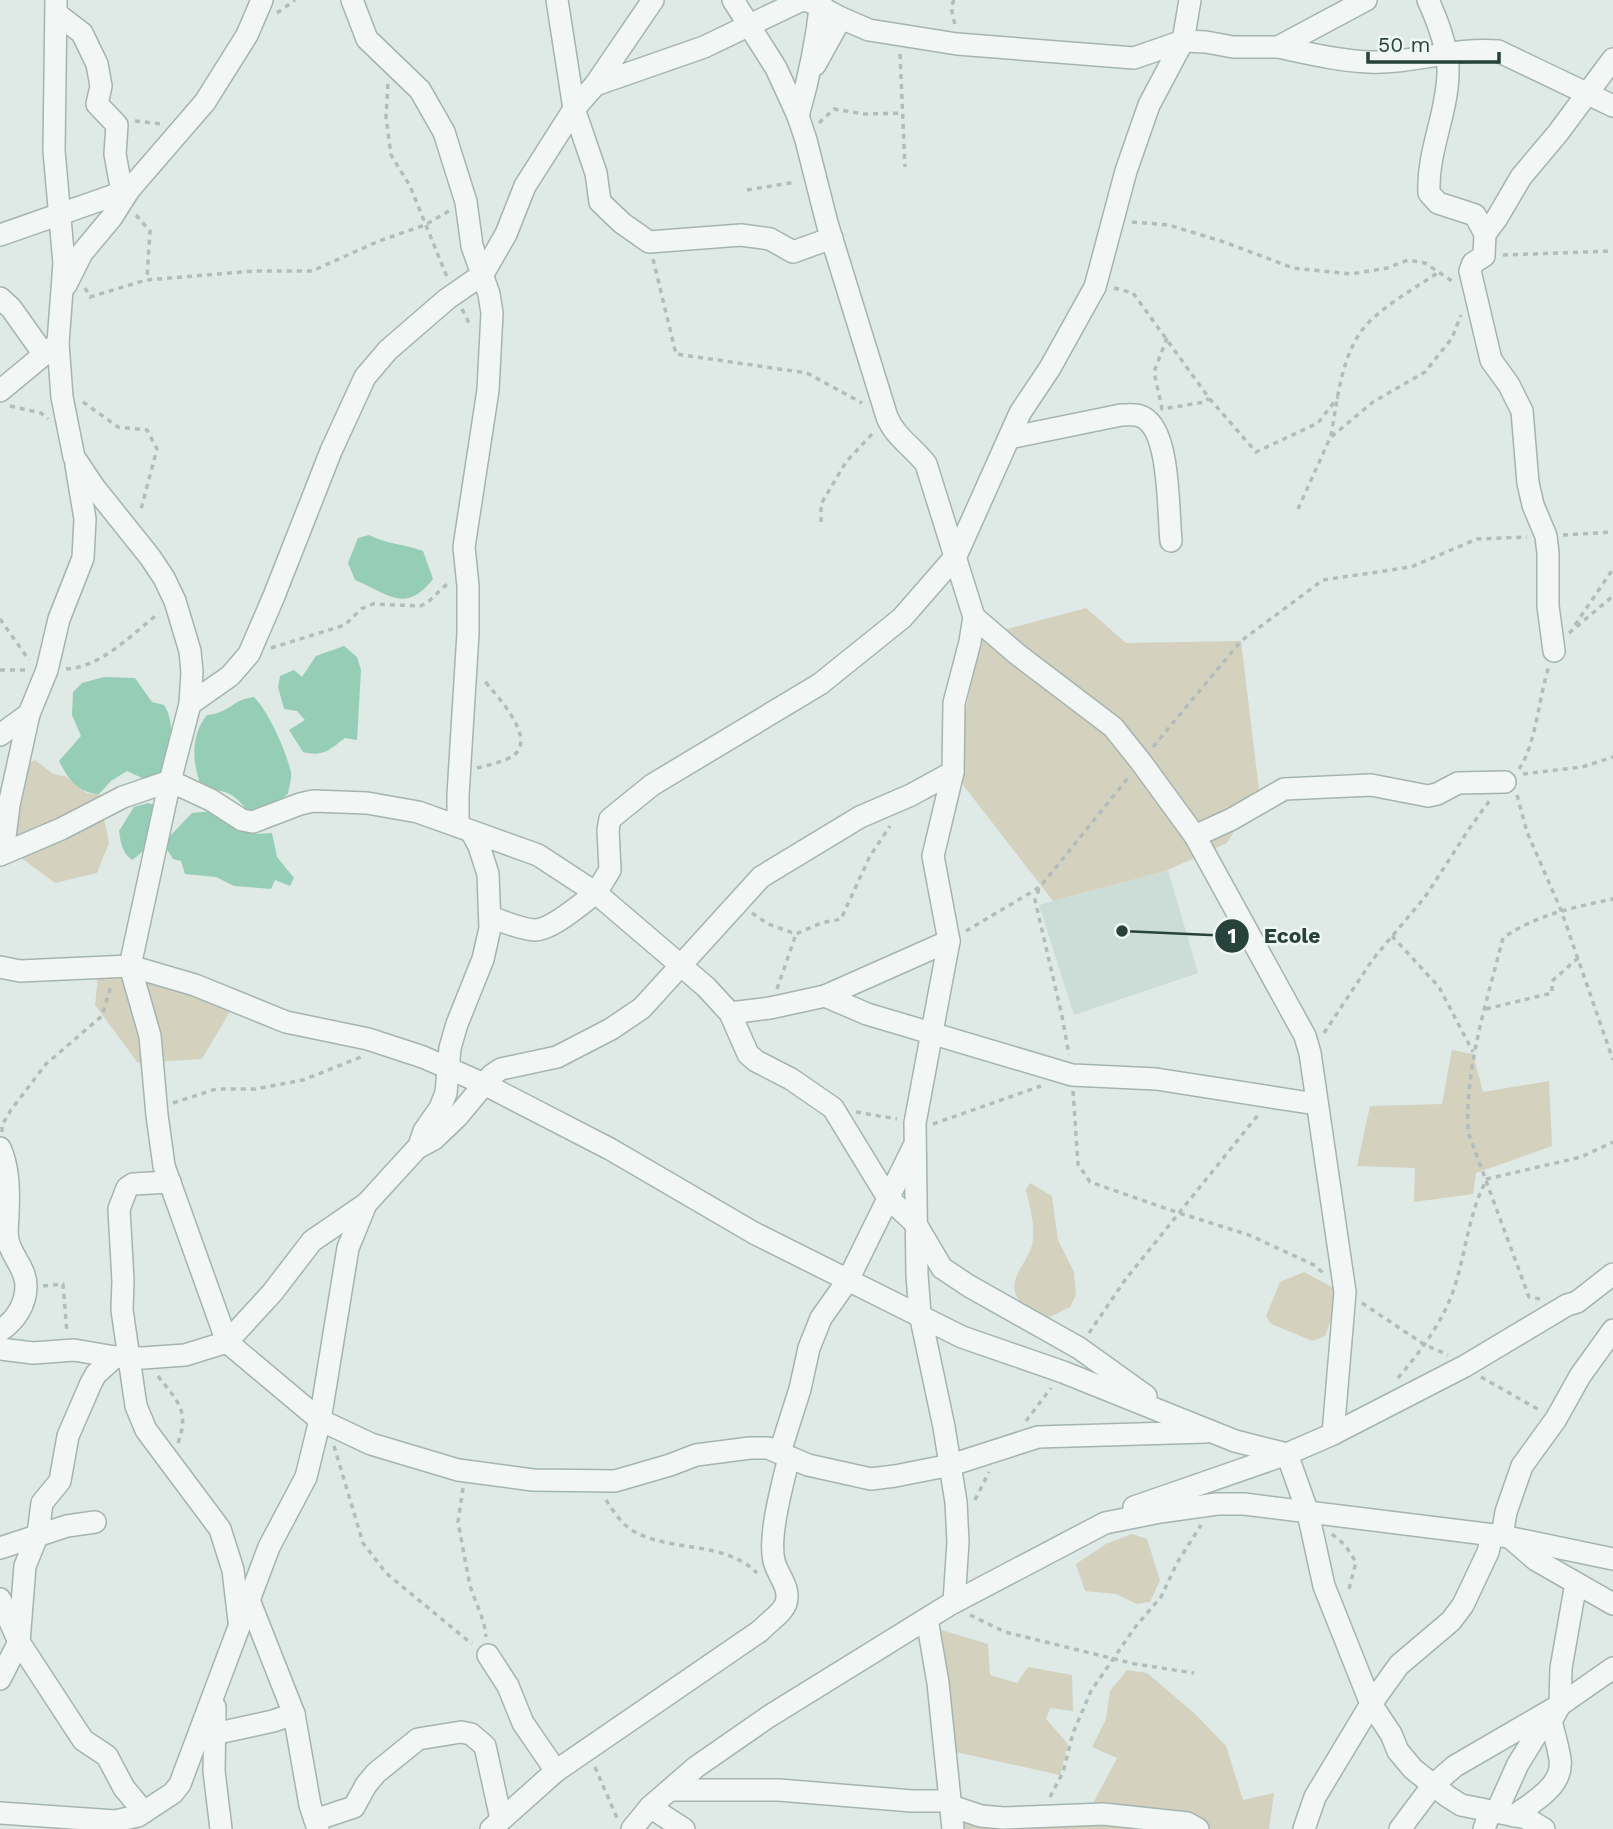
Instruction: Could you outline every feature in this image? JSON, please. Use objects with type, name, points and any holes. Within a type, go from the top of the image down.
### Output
[{"type":"street","points":[[62,293],[82,253],[111,217],[125,191],[205,102],[247,35],[262,0]]},
{"type":"street","points":[[352,0],[367,39],[420,90],[444,132],[466,202],[472,246],[489,294],[491,337],[488,390],[464,547],[468,586],[458,781],[465,829],[479,846],[488,874],[491,917],[483,960],[450,1048],[446,1093],[440,1108],[424,1131],[419,1146]]},
{"type":"street","points":[[556,0],[574,109],[596,173],[600,202],[622,223],[649,242],[741,234],[769,239],[793,252],[832,238]]},
{"type":"street","points":[[190,704],[230,676],[248,654],[274,596],[331,451],[365,377],[388,350],[454,294],[483,274],[506,234],[524,186],[574,109],[595,85],[653,0]]},
{"type":"street","points":[[733,0],[776,68],[797,116],[887,417],[900,438],[917,452],[926,464],[974,617],[968,653],[954,703],[953,772],[933,856],[950,941],[915,1123],[916,1275],[920,1314],[951,1465],[958,1542],[952,1603]]},
{"type":"street","points":[[595,85],[704,47],[802,0],[820,3],[841,18],[869,30],[960,44],[1134,58],[1183,41],[1233,47],[1278,47],[1368,62],[1428,58],[1484,49],[1498,51],[1613,106]]},
{"type":"street","points":[[491,917],[538,930],[568,914],[596,893],[610,870],[610,819],[652,785],[820,684],[902,618],[956,556],[1020,413],[1050,368],[1095,288],[1126,172],[1149,105],[1183,41],[1190,0]]},
{"type":"street","points":[[1278,47],[1366,0]]},
{"type":"street","points":[[1428,0],[1435,14],[1448,72],[1446,93],[1429,163],[1429,193],[1438,203],[1475,215],[1485,234],[1484,256],[1471,266],[1491,360],[1509,385],[1522,411],[1528,483],[1533,505],[1546,536],[1548,606],[1554,651]]},
{"type":"street","points":[[810,73],[810,58],[820,3]]},
{"type":"street","points":[[56,7],[86,40],[97,64],[101,86],[97,104],[117,125],[116,154],[125,191]]},
{"type":"street","points":[[1,854],[16,768],[29,715],[47,670],[59,619],[83,558],[85,519],[73,448],[50,348],[62,293],[64,263],[54,151],[56,7]]},
{"type":"street","points":[[797,116],[810,73],[841,18]]},
{"type":"street","points":[[1485,234],[1521,177],[1613,59]]},
{"type":"street","points":[[0,234],[125,191]]},
{"type":"street","points":[[0,298],[50,348]]},
{"type":"street","points":[[0,391],[50,348]]},
{"type":"street","points":[[1009,438],[1121,415],[1135,414],[1148,420],[1163,452],[1171,541]]},
{"type":"street","points":[[73,448],[94,487],[164,578],[175,601],[190,651],[190,704],[123,966],[150,1036],[161,1152],[227,1342],[326,1423],[371,1444],[466,1472],[533,1480],[615,1481],[696,1455],[750,1448],[768,1448],[808,1465],[871,1479],[951,1465],[1038,1437],[1212,1432]]},
{"type":"street","points":[[974,617],[1024,660],[1113,727],[1195,836],[1299,1021],[1310,1053],[1345,1292],[1333,1434]]},
{"type":"street","points":[[0,735],[29,715]]},
{"type":"street","points":[[0,1349],[33,1353],[74,1350],[129,1358],[185,1354],[227,1342],[254,1316],[312,1241],[366,1204],[419,1146],[434,1139],[492,1075],[501,1069],[557,1057],[611,1029],[642,1008],[761,877],[860,817],[911,795],[953,772]]},
{"type":"street","points":[[1195,836],[1232,819],[1284,789],[1371,785],[1428,796],[1458,783],[1509,779]]},
{"type":"street","points":[[1,854],[61,829],[123,797],[170,781],[211,800],[242,820],[253,822],[300,804],[334,800],[402,808],[538,855],[596,893],[706,987],[730,1013],[748,1054],[791,1079],[832,1108],[888,1198],[916,1224],[942,1268],[1079,1348],[1173,1415]]},
{"type":"street","points":[[730,1013],[770,1008],[825,996],[950,941]]},
{"type":"street","points":[[0,967],[20,971],[123,966],[195,985],[286,1021],[388,1045],[449,1068],[621,1155],[754,1233],[962,1337],[1063,1372],[1235,1441],[1287,1454]]},
{"type":"street","points":[[825,996],[867,1014],[1072,1075],[1156,1079],[1317,1104]]},
{"type":"street","points":[[496,1824],[556,1771],[760,1631],[782,1609],[786,1602],[786,1590],[774,1561],[773,1548],[784,1454],[809,1348],[821,1318],[848,1280],[915,1144]]},
{"type":"street","points":[[0,1331],[15,1319],[26,1286],[20,1264],[8,1238],[8,1185],[2,1152]]},
{"type":"street","points":[[170,1182],[133,1184],[127,1188],[119,1209],[122,1310],[136,1406],[141,1423],[220,1529],[233,1570],[240,1624]]},
{"type":"street","points":[[0,1813],[115,1821],[138,1816],[173,1793],[180,1784],[269,1547],[306,1477],[326,1423],[348,1248],[366,1204]]},
{"type":"street","points":[[633,1829],[650,1807],[696,1768],[768,1717],[952,1603],[1140,1504],[1287,1454],[1333,1434],[1465,1367],[1567,1305],[1577,1302],[1613,1274]]},
{"type":"street","points":[[1304,1829],[1315,1797],[1371,1704],[1399,1665],[1451,1621],[1463,1605],[1488,1552],[1502,1536],[1506,1511],[1522,1466],[1556,1419],[1580,1376],[1613,1329]]},
{"type":"street","points":[[0,1679],[10,1648],[25,1566],[38,1534],[42,1503],[63,1474],[68,1436],[96,1374],[129,1358]]},
{"type":"street","points":[[1287,1454],[1308,1513],[1325,1586],[1371,1704],[1391,1734],[1398,1751],[1413,1769],[1461,1805],[1498,1819],[1526,1818],[1544,1829]]},
{"type":"street","points":[[1105,1523],[1217,1504],[1244,1504],[1502,1536],[1613,1559]]},
{"type":"street","points":[[0,1548],[67,1526],[95,1522]]},
{"type":"street","points":[[1502,1536],[1536,1560],[1613,1604]]},
{"type":"street","points":[[1498,1819],[1551,1788],[1561,1762],[1556,1713],[1576,1584]]},
{"type":"street","points":[[0,1599],[10,1648],[82,1740],[107,1756],[124,1788],[144,1812]]},
{"type":"street","points":[[249,1600],[294,1714],[316,1825],[354,1807],[376,1773],[418,1739],[461,1732],[471,1734],[485,1746],[496,1824]]},
{"type":"street","points":[[927,1619],[938,1683],[953,1829]]},
{"type":"street","points":[[488,1655],[508,1686],[523,1723],[556,1771]]},
{"type":"street","points":[[1498,1819],[1518,1764],[1536,1735],[1556,1713],[1613,1668]]},
{"type":"street","points":[[215,1691],[214,1771],[221,1829]]},
{"type":"street","points":[[1400,1829],[1433,1785],[1455,1766],[1556,1713]]},
{"type":"street","points":[[214,1734],[294,1714]]},
{"type":"street","points":[[670,1790],[779,1790],[950,1804],[981,1816],[1003,1818],[1103,1814],[1187,1823],[1198,1829]]},
{"type":"street","points":[[650,1807],[684,1829]]},
{"type":"path","points":[[954,0],[951,7],[960,44]]},
{"type":"path","points":[[900,34],[905,167]]},
{"type":"path","points":[[388,81],[386,117],[391,155],[410,186],[454,294],[472,329]]},
{"type":"path","points":[[805,137],[834,109],[864,114],[903,113]]},
{"type":"path","points":[[117,125],[138,120],[185,127]]},
{"type":"path","points":[[747,190],[816,179]]},
{"type":"path","points":[[125,191],[136,217],[150,231],[146,280]]},
{"type":"path","points":[[74,268],[90,297],[146,280],[254,271],[312,271],[425,225],[466,202]]},
{"type":"path","points":[[1113,220],[1168,225],[1227,243],[1293,268],[1351,274],[1387,268],[1408,260],[1425,263],[1456,284],[1474,284],[1452,338],[1425,372],[1373,402],[1330,438]]},
{"type":"path","points":[[649,242],[676,354],[807,373],[887,417],[846,462],[821,503],[821,522]]},
{"type":"path","points":[[1484,256],[1613,251]]},
{"type":"path","points":[[1298,509],[1330,438],[1345,363],[1359,334],[1382,311],[1438,272]]},
{"type":"path","points":[[1095,288],[1133,293],[1209,398],[1256,452],[1318,424],[1338,397]]},
{"type":"path","points":[[1167,338],[1154,372],[1162,410],[1205,402],[1209,398]]},
{"type":"path","points":[[80,398],[85,405],[118,427],[147,430],[158,449],[133,535]]},
{"type":"path","points":[[0,404],[41,413],[73,448]]},
{"type":"path","points":[[950,941],[1040,887],[1241,641],[1323,580],[1411,568],[1477,539],[1613,532]]},
{"type":"path","points":[[1310,1053],[1373,959],[1424,897],[1469,829],[1528,753],[1542,689],[1554,651],[1571,631],[1613,569]]},
{"type":"path","points":[[248,654],[345,625],[361,609],[373,604],[420,606],[427,603],[445,584],[466,573]]},
{"type":"path","points":[[1571,631],[1613,596]]},
{"type":"path","points":[[47,670],[80,668],[98,659],[175,601]]},
{"type":"path","points":[[0,619],[36,670],[0,670]]},
{"type":"path","points":[[458,781],[469,771],[513,756],[520,747],[521,734],[513,718],[466,658]]},
{"type":"path","points":[[1509,779],[1582,767],[1613,757]]},
{"type":"path","points":[[1509,779],[1527,832],[1561,910],[1613,1059]]},
{"type":"path","points":[[743,897],[750,910],[764,921],[796,934],[821,923],[841,919],[870,856],[893,821]]},
{"type":"path","points":[[1543,1299],[1529,1297],[1468,1132],[1467,1104],[1474,1054],[1503,938],[1514,930],[1561,910],[1613,899]]},
{"type":"path","points":[[770,1008],[796,934]]},
{"type":"path","points":[[1392,936],[1439,987],[1474,1054]]},
{"type":"path","points":[[1485,1009],[1552,993],[1552,981],[1578,958]]},
{"type":"path","points":[[2,1152],[2,1125],[46,1064],[102,1016],[123,966]]},
{"type":"path","points":[[157,1115],[167,1105],[216,1089],[255,1089],[303,1080],[388,1045]]},
{"type":"path","points":[[1072,1075],[1078,1164],[1090,1182],[1249,1235],[1314,1265],[1345,1292],[1425,1345],[1450,1356]]},
{"type":"path","points":[[1079,1348],[1125,1280],[1272,1096]]},
{"type":"path","points":[[1391,1386],[1425,1345],[1451,1297],[1477,1196],[1487,1179],[1581,1157],[1613,1142]]},
{"type":"path","points":[[26,1286],[64,1284],[68,1340],[74,1350]]},
{"type":"path","points":[[129,1358],[184,1411],[183,1428],[170,1465]]},
{"type":"path","points":[[1012,1445],[1026,1421],[1063,1372]]},
{"type":"path","points":[[1487,1381],[1556,1419]]},
{"type":"path","points":[[326,1423],[363,1543],[386,1573],[453,1630],[488,1655]]},
{"type":"path","points":[[975,1501],[991,1468]]},
{"type":"path","points":[[466,1472],[458,1522],[470,1586],[484,1623],[488,1655]]},
{"type":"path","points":[[594,1481],[614,1512],[632,1531],[655,1540],[724,1554],[746,1562],[762,1580]]},
{"type":"path","points":[[1040,1815],[1063,1772],[1073,1733],[1091,1691],[1136,1626],[1161,1597],[1177,1563],[1217,1504]]},
{"type":"path","points":[[952,1603],[1005,1632],[1135,1664],[1194,1673]]},
{"type":"path","points":[[588,1749],[622,1829]]},
{"type":"shaded area","points":[[369,535],[423,551],[433,579],[423,590],[404,599],[386,595],[355,580],[348,563],[358,538]]},
{"type":"shaded area","points":[[1086,608],[1126,643],[1241,641],[1259,790],[1227,843],[1168,870],[1053,901],[953,772],[981,636]]},
{"type":"shaded area","points":[[344,646],[357,657],[361,670],[357,740],[345,738],[321,753],[303,752],[289,730],[305,720],[297,711],[284,709],[278,687],[280,676],[294,670],[302,677],[316,656]]},
{"type":"shaded area","points":[[104,677],[135,678],[152,702],[164,705],[170,722],[171,740],[162,777],[142,778],[127,771],[111,781],[99,794],[85,791],[74,784],[59,761],[81,736],[72,715],[73,692],[82,683]]},
{"type":"shaded area","points":[[254,697],[276,732],[291,774],[288,794],[264,812],[251,815],[230,794],[202,788],[196,770],[194,750],[201,723],[207,715],[221,712],[240,701]]},
{"type":"shaded area","points":[[35,760],[53,774],[67,777],[86,793],[99,794],[109,843],[97,873],[55,883],[11,850],[18,769]]},
{"type":"shaded area","points":[[148,803],[154,805],[156,828],[144,850],[132,860],[122,847],[119,831],[134,807]]},
{"type":"shaded area","points":[[213,811],[251,829],[252,834],[272,833],[277,857],[294,878],[290,886],[275,880],[271,889],[234,886],[216,877],[185,874],[181,861],[173,859],[166,848],[168,838],[192,813]]},
{"type":"shaded area","points":[[1168,870],[1198,973],[1074,1015],[1039,905]]},
{"type":"shaded area","points":[[99,968],[235,1003],[202,1059],[138,1063],[95,1005]]},
{"type":"shaded area","points":[[1452,1050],[1473,1054],[1483,1092],[1549,1081],[1552,1146],[1476,1173],[1473,1194],[1414,1202],[1415,1168],[1357,1166],[1370,1106],[1442,1104]]},
{"type":"shaded area","points":[[1030,1183],[1052,1196],[1058,1240],[1074,1272],[1076,1295],[1070,1307],[1046,1319],[1026,1308],[1015,1290],[1017,1275],[1029,1253],[1033,1238],[1026,1190]]},
{"type":"shaded area","points":[[1304,1272],[1341,1292],[1325,1336],[1313,1341],[1271,1324],[1266,1316],[1280,1282]]},
{"type":"shaded area","points":[[1132,1534],[1147,1539],[1160,1580],[1150,1602],[1137,1604],[1116,1594],[1085,1591],[1076,1564],[1106,1544]]},
{"type":"shaded area","points":[[938,1629],[988,1644],[990,1675],[1017,1683],[1028,1667],[1072,1675],[1073,1711],[1050,1708],[1046,1719],[1068,1744],[1060,1775],[956,1752],[940,1671]]},
{"type":"shaded area","points":[[1127,1670],[1147,1673],[1194,1713],[1226,1746],[1243,1800],[1274,1793],[1269,1829],[958,1829],[957,1810],[1088,1813],[1117,1758],[1092,1747],[1106,1719],[1110,1691]]},
{"type":"place","name":"Ecole","points":[[1122,931]]}]
